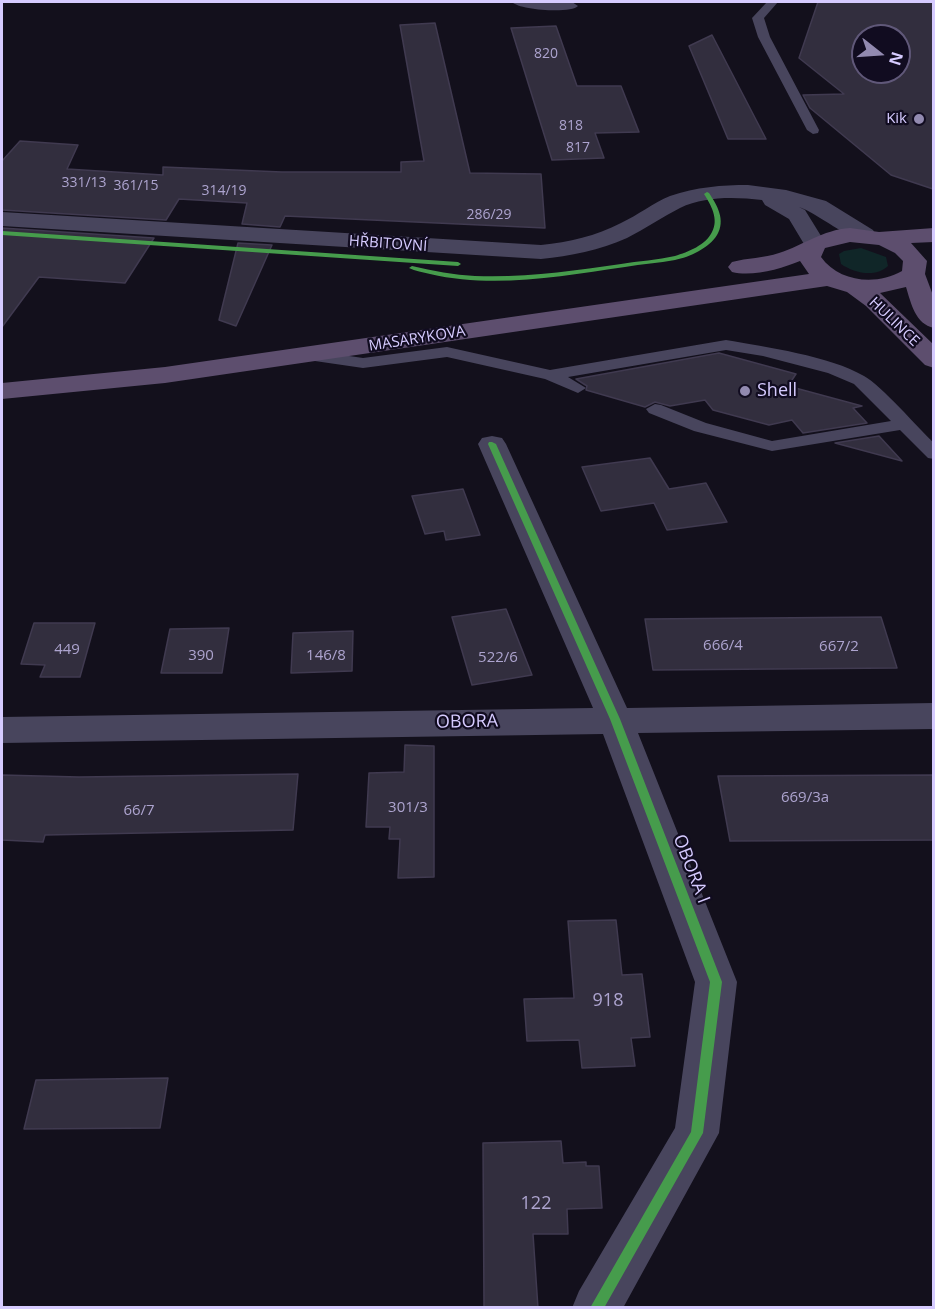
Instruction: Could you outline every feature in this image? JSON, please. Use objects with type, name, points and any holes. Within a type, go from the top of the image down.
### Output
[{"type":"main road","name":"MASARYKOVA","points":[[2,369],[306,336],[780,261],[836,236],[872,237]]},
{"type":"main road","points":[[872,237],[933,236]]},
{"type":"main road","name":"HULINCE","points":[[872,237],[892,242],[911,254],[921,267],[926,311],[933,321]]},
{"type":"main road","name":"HULINCE","points":[[813,247],[809,257],[812,265],[875,301],[933,360]]},
{"type":"main road","name":"MASARYKOVA","points":[[2,391],[165,375],[842,282],[890,286],[904,281],[921,267]]},
{"type":"street","points":[[521,2],[569,6]]},
{"type":"street","name":"HŘBITOVNÍ","points":[[2,219],[541,252],[574,247],[610,236],[661,209],[693,196],[726,192],[794,199],[819,207],[872,237]]},
{"type":"street","name":"HŘBITOVNÍ","points":[[763,195],[797,215],[813,247]]},
{"type":"street","name":"OBORA I","points":[[492,444],[615,719],[716,982],[697,1133],[596,1308]]},
{"type":"street","name":"OBORA","points":[[2,730],[933,716]]},
{"type":"lane","points":[[772,2],[758,18],[764,37],[813,130]]},
{"type":"lane","points":[[550,375],[617,368],[683,356],[726,345],[834,369],[860,380],[933,454]]},
{"type":"lane","points":[[308,355],[363,363],[447,352],[550,375],[578,388]]},
{"type":"lane","points":[[776,368],[803,361]]},
{"type":"lane","points":[[655,409],[700,427],[772,446],[905,424]]},
{"type":"green space","points":[[861,248],[886,257],[888,266],[877,272],[864,273],[841,264],[839,254]]},
{"type":"building","points":[[818,2],[933,2],[933,189],[891,175],[810,108],[803,95],[844,94],[799,58]]},
{"type":"building","points":[[435,23],[470,173],[541,174],[545,228],[285,216],[280,227],[242,224],[247,203],[179,199],[166,220],[2,210],[2,161],[20,141],[78,145],[67,169],[163,175],[163,167],[282,172],[401,172],[401,162],[424,161],[400,25]]},
{"type":"building","points":[[556,26],[577,86],[621,86],[639,132],[595,133],[604,158],[552,160],[511,28]]},
{"type":"building","points":[[712,35],[766,139],[728,139],[689,46]]},
{"type":"building","points":[[2,228],[154,238],[125,283],[39,277],[2,327]]},
{"type":"building","points":[[238,243],[272,245],[236,326],[219,320]]},
{"type":"building","points":[[719,353],[796,374],[788,386],[862,406],[853,408],[867,423],[803,433],[792,420],[769,425],[713,410],[705,400],[670,406],[655,402],[645,407],[586,390],[587,386],[576,379]]},
{"type":"building","points":[[879,436],[902,461],[835,443]]},
{"type":"building","points":[[650,458],[669,489],[706,483],[727,522],[667,530],[654,503],[601,511],[582,467]]},
{"type":"building","points":[[463,489],[480,535],[446,540],[444,531],[425,534],[412,496]]},
{"type":"building","points":[[506,609],[532,675],[472,685],[452,617]]},
{"type":"building","points":[[881,617],[897,668],[653,670],[645,619]]},
{"type":"building","points":[[34,623],[95,623],[80,677],[40,677],[45,665],[21,664]]},
{"type":"building","points":[[229,628],[222,673],[161,673],[170,629]]},
{"type":"building","points":[[353,631],[352,671],[291,673],[293,633]]},
{"type":"building","points":[[405,745],[434,746],[434,877],[398,878],[400,839],[389,839],[390,827],[366,827],[369,773],[404,772]]},
{"type":"building","points":[[298,774],[293,830],[45,835],[43,842],[2,840],[2,775],[79,777]]},
{"type":"building","points":[[933,775],[933,840],[730,841],[718,776]]},
{"type":"building","points":[[616,920],[622,975],[642,974],[650,1037],[631,1038],[635,1066],[582,1068],[579,1040],[527,1041],[524,999],[574,998],[568,921]]},
{"type":"building","points":[[168,1078],[160,1128],[24,1129],[36,1080]]},
{"type":"building","points":[[561,1141],[563,1163],[586,1162],[586,1166],[599,1166],[602,1208],[567,1209],[568,1234],[533,1234],[538,1308],[484,1308],[483,1143]]},
{"type":"cycle path","points":[[412,268],[442,275],[508,278],[577,272],[675,258],[699,248],[714,235],[718,227],[718,217],[715,206],[707,194]]},
{"type":"cycle path","points":[[2,233],[458,264]]},
{"type":"cycle path","points":[[492,444],[615,719],[716,982],[697,1133],[596,1308]]},
{"type":"place","name":"Kik","points":[[919,119]]},
{"type":"place","name":"Shell","points":[[745,391]]}]
